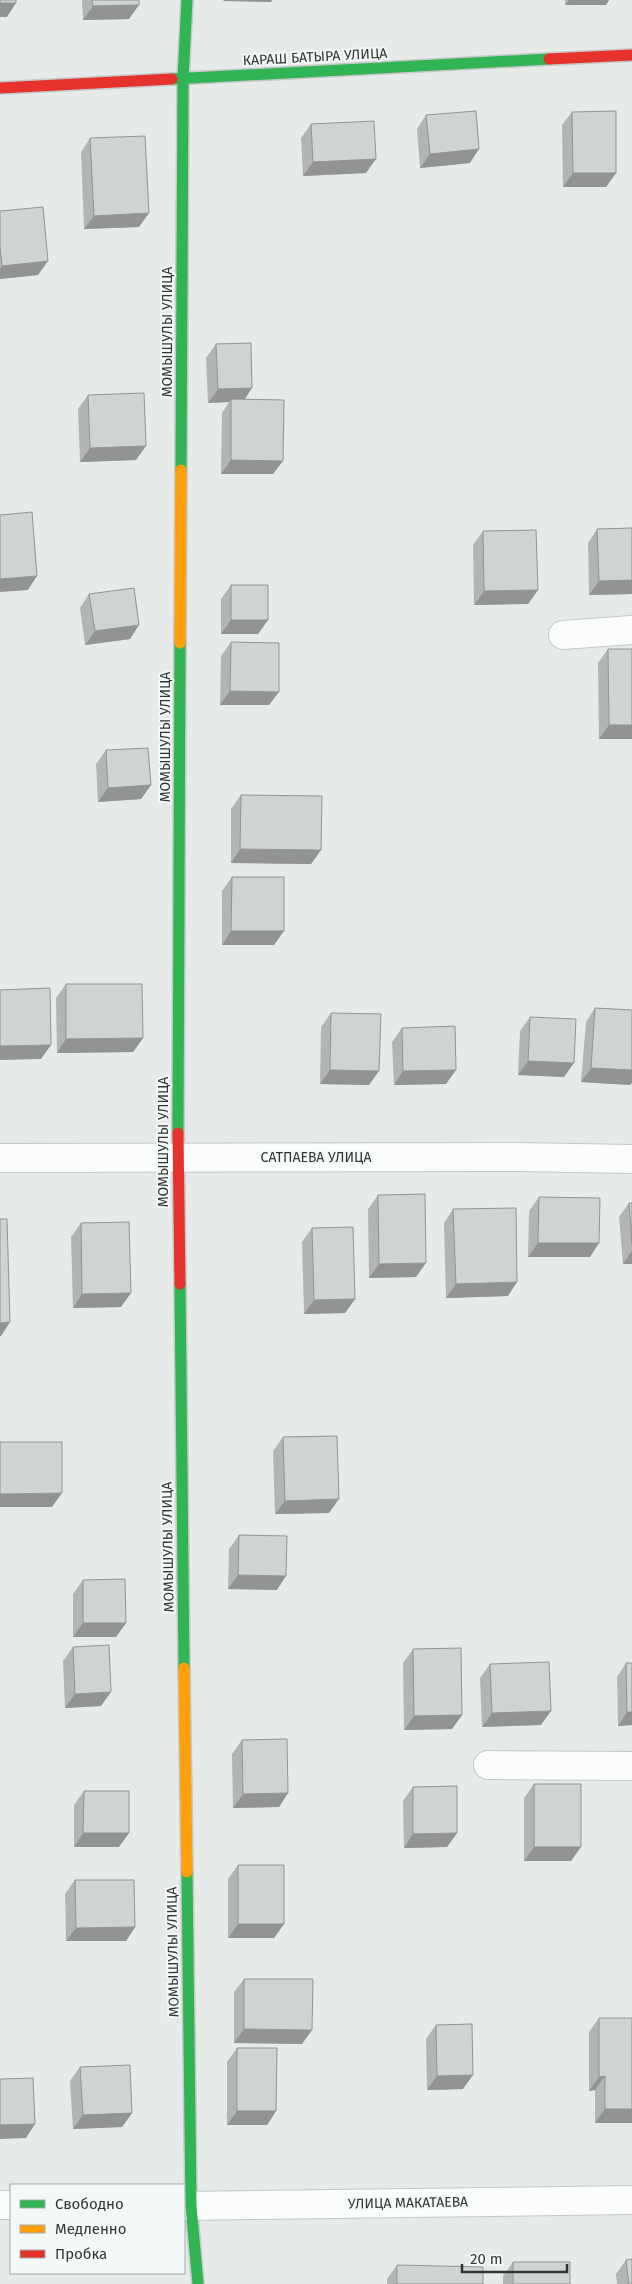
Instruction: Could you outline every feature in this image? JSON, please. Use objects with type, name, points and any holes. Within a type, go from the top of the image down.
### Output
[{"type":"street","name":"МОМЫШУЛЫ УЛИЦА","points":[[186,0],[183,79],[178,1158],[187,2206],[198,2284]]},
{"type":"street","name":"КАРАШ БАТЫРА УЛИЦА","points":[[0,88],[632,55]]},
{"type":"street","points":[[563,635],[632,630]]},
{"type":"street","name":"САТПАЕВА УЛИЦА","points":[[0,1158],[632,1159]]},
{"type":"street","points":[[488,1766],[632,1766]]},
{"type":"street","name":"УЛИЦА МАКАТАЕВА","points":[[187,2206],[632,2200]]},
{"type":"building","points":[[0,0],[16,0],[16,3],[0,3]]},
{"type":"building","points":[[92,0],[139,0],[139,5],[93,6]]},
{"type":"building","points":[[476,111],[479,149],[430,154],[426,115]]},
{"type":"building","points":[[616,111],[616,173],[573,173],[572,112]]},
{"type":"building","points":[[374,121],[376,159],[313,162],[311,124]]},
{"type":"building","points":[[145,136],[149,213],[94,216],[90,138]]},
{"type":"building","points":[[43,207],[48,261],[2,266],[0,211]]},
{"type":"building","points":[[251,343],[252,388],[218,389],[216,344]]},
{"type":"building","points":[[144,393],[146,446],[90,448],[88,395]]},
{"type":"building","points":[[231,399],[284,400],[283,461],[231,460]]},
{"type":"building","points":[[32,512],[37,576],[0,579],[0,515]]},
{"type":"building","points":[[632,528],[632,580],[599,581],[597,529]]},
{"type":"building","points":[[536,530],[538,590],[484,591],[483,531]]},
{"type":"building","points":[[231,585],[268,585],[268,620],[231,620]]},
{"type":"building","points":[[134,588],[139,625],[95,631],[89,594]]},
{"type":"building","points":[[231,642],[279,643],[279,692],[230,691]]},
{"type":"building","points":[[608,649],[632,649],[632,725],[609,725]]},
{"type":"building","points":[[148,748],[151,785],[108,788],[106,750]]},
{"type":"building","points":[[241,795],[322,796],[321,850],[240,849]]},
{"type":"building","points":[[232,877],[284,877],[284,931],[231,931]]},
{"type":"building","points":[[66,984],[142,984],[143,1038],[66,1039]]},
{"type":"building","points":[[50,988],[51,1045],[0,1046],[0,990]]},
{"type":"building","points":[[595,1008],[632,1010],[632,1070],[591,1068]]},
{"type":"building","points":[[331,1013],[381,1014],[379,1071],[330,1070]]},
{"type":"building","points":[[530,1017],[576,1019],[574,1063],[528,1061]]},
{"type":"building","points":[[455,1026],[456,1070],[403,1071],[402,1028]]},
{"type":"building","points":[[425,1194],[426,1263],[379,1264],[378,1195]]},
{"type":"building","points":[[539,1197],[600,1198],[599,1243],[538,1243]]},
{"type":"building","points":[[629,1203],[632,1203],[632,1244]]},
{"type":"building","points":[[516,1208],[517,1282],[456,1284],[453,1209]]},
{"type":"building","points":[[0,1219],[7,1219],[10,1322],[0,1323]]},
{"type":"building","points":[[129,1222],[131,1293],[82,1294],[81,1223]]},
{"type":"building","points":[[353,1227],[355,1299],[314,1300],[312,1228]]},
{"type":"building","points":[[337,1436],[339,1499],[285,1501],[283,1437]]},
{"type":"building","points":[[0,1442],[62,1442],[62,1493],[0,1494]]},
{"type":"building","points":[[239,1535],[287,1536],[286,1576],[238,1575]]},
{"type":"building","points":[[125,1579],[126,1623],[83,1623],[83,1580]]},
{"type":"building","points":[[109,1645],[111,1692],[75,1694],[73,1647]]},
{"type":"building","points":[[461,1648],[462,1715],[414,1716],[413,1649]]},
{"type":"building","points":[[549,1662],[551,1711],[492,1713],[490,1664]]},
{"type":"building","points":[[626,1663],[632,1663],[632,1712],[627,1712]]},
{"type":"building","points":[[287,1739],[288,1793],[243,1794],[242,1740]]},
{"type":"building","points":[[534,1784],[581,1784],[581,1847],[534,1847]]},
{"type":"building","points":[[457,1786],[457,1833],[413,1834],[413,1787]]},
{"type":"building","points":[[84,1791],[129,1791],[129,1833],[83,1833]]},
{"type":"building","points":[[238,1865],[284,1865],[284,1924],[238,1924]]},
{"type":"building","points":[[75,1880],[134,1880],[135,1927],[76,1928]]},
{"type":"building","points":[[244,1979],[313,1979],[312,2030],[244,2029]]},
{"type":"building","points":[[599,2018],[632,2018],[632,2109],[605,2109],[605,2076],[599,2077]]},
{"type":"building","points":[[472,2024],[473,2075],[437,2076],[436,2025]]},
{"type":"building","points":[[237,2048],[277,2048],[276,2111],[237,2111]]},
{"type":"building","points":[[130,2065],[132,2113],[83,2115],[80,2067]]},
{"type":"building","points":[[33,2078],[35,2124],[0,2125],[0,2079]]},
{"type":"building","points":[[632,2259],[632,2284],[629,2284],[626,2260]]},
{"type":"building","points":[[513,2262],[570,2262],[570,2284],[513,2284]]},
{"type":"building","points":[[397,2265],[483,2267],[483,2284],[397,2284]]},
{"type":"traffic: fast","points":[[181,470],[183,79],[187,0]]},
{"type":"traffic: fast","points":[[172,79],[549,59]]},
{"type":"traffic: fast","points":[[178,1133],[180,643]]},
{"type":"traffic: fast","points":[[180,1284],[184,1668]]},
{"type":"traffic: fast","points":[[187,1872],[191,2206],[198,2284]]},
{"type":"traffic: slow","points":[[180,643],[181,470]]},
{"type":"traffic: slow","points":[[184,1668],[187,1872]]},
{"type":"traffic: jam","points":[[549,59],[632,55]]},
{"type":"traffic: jam","points":[[0,88],[172,79]]},
{"type":"traffic: jam","points":[[178,1133],[180,1284]]}]
